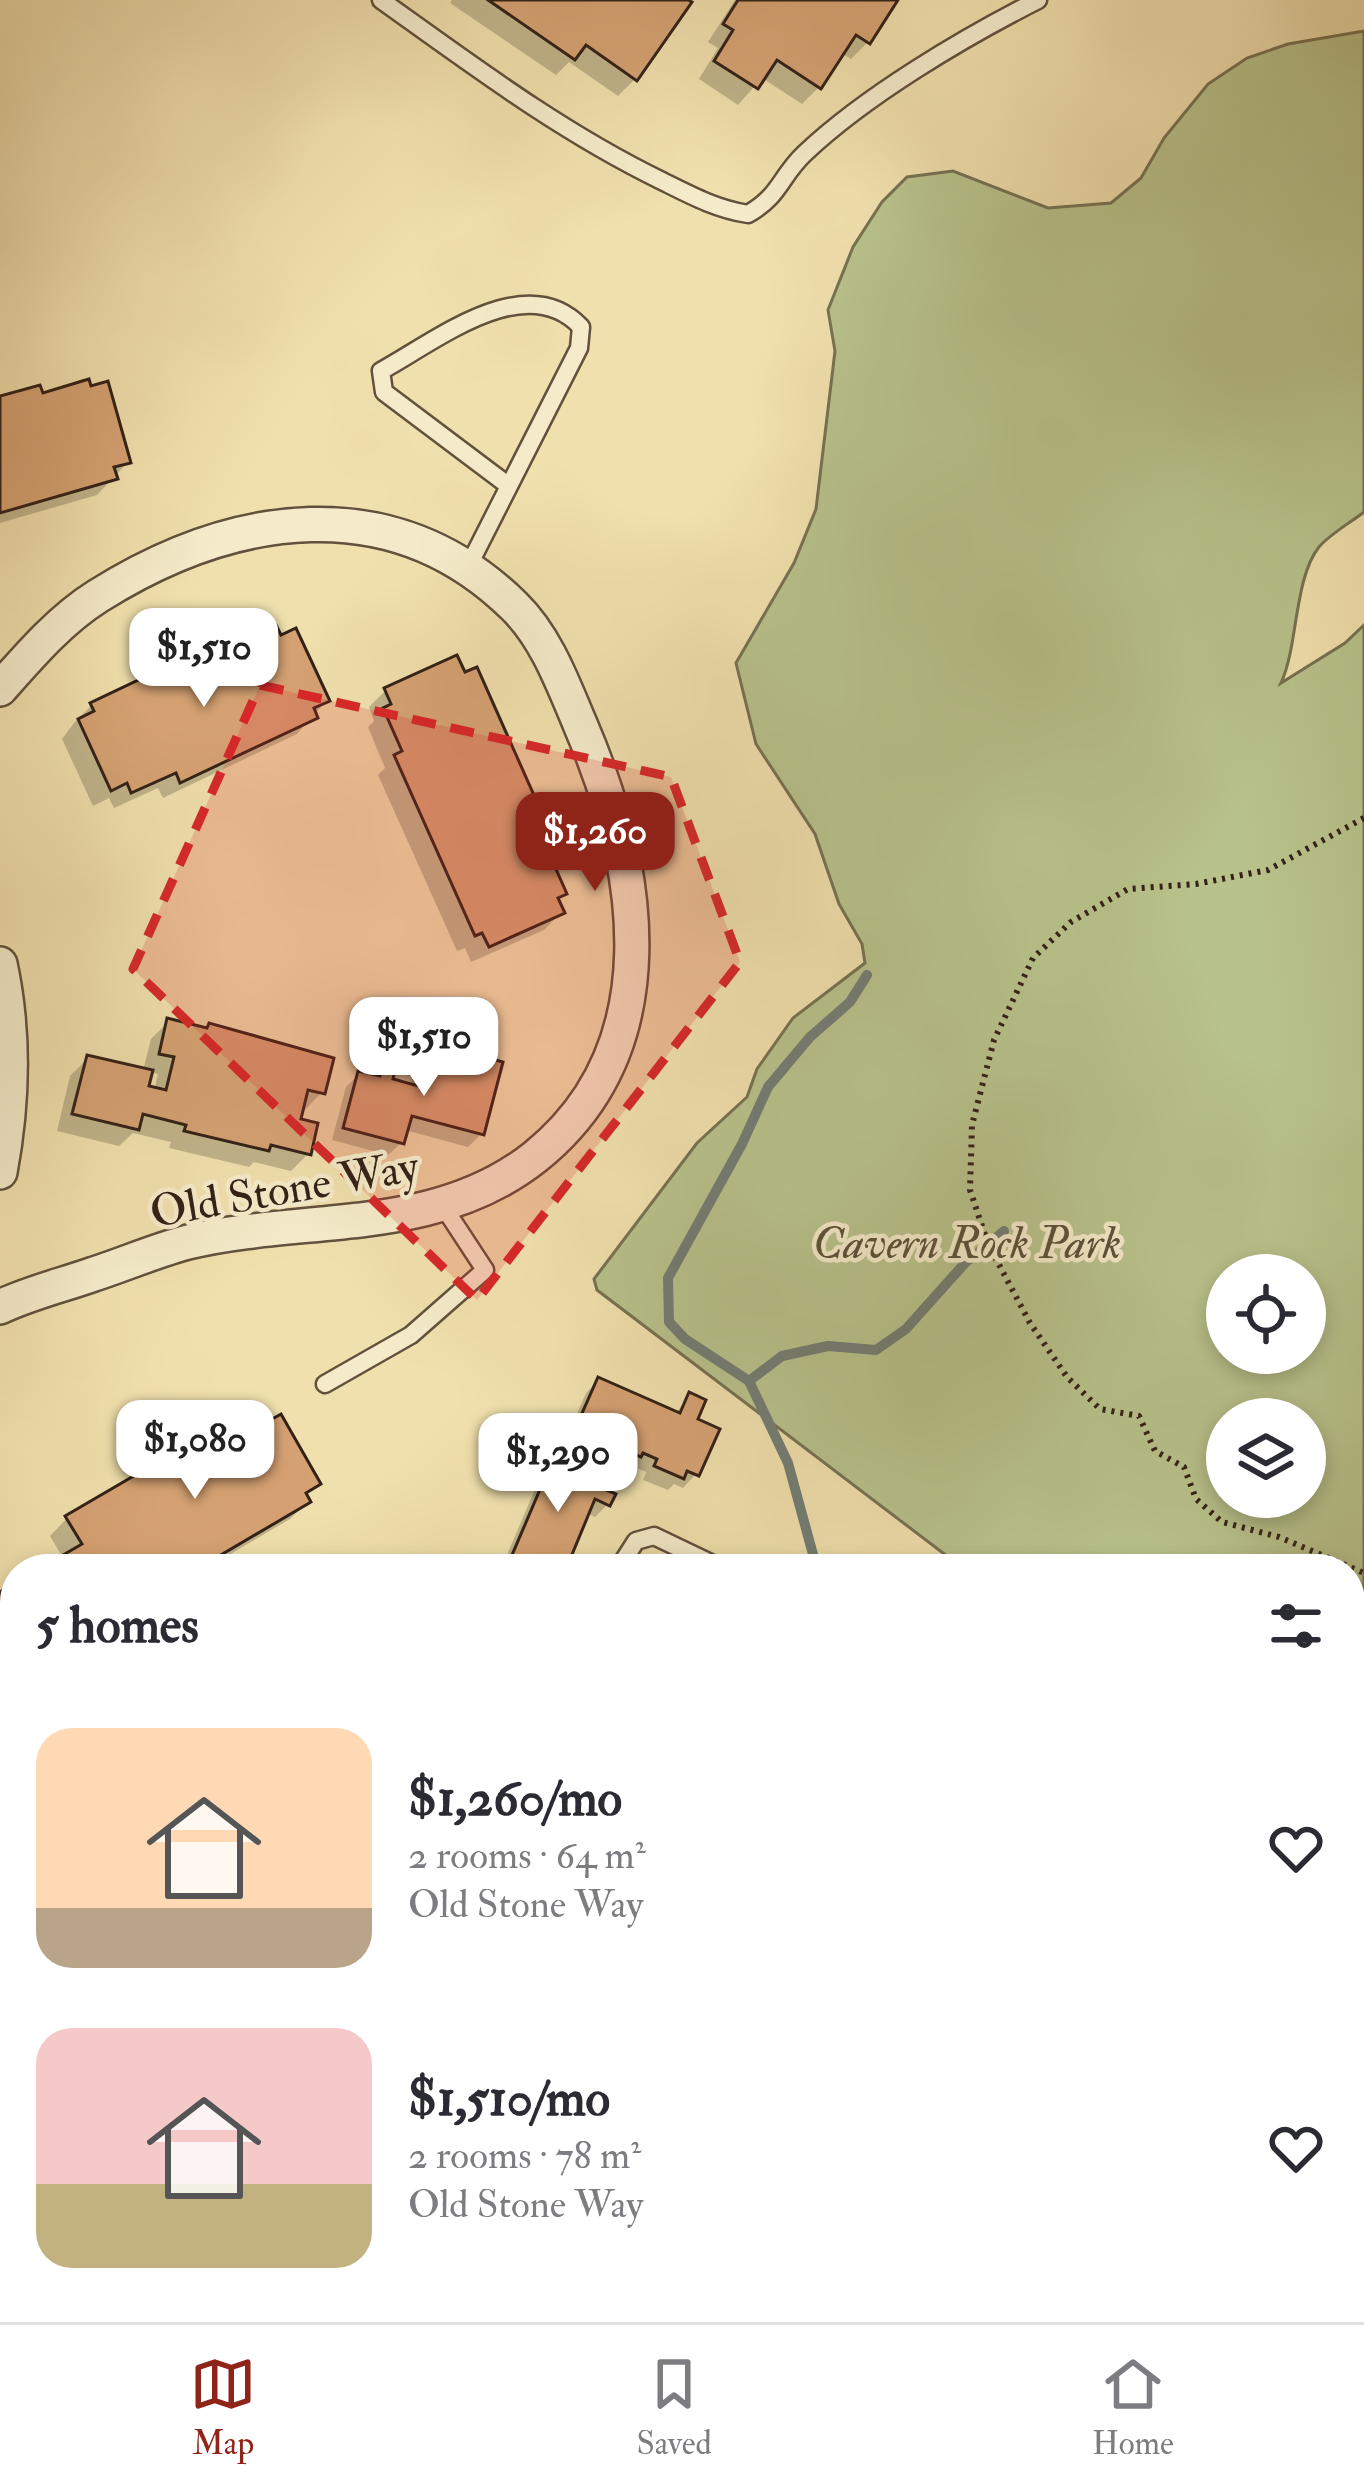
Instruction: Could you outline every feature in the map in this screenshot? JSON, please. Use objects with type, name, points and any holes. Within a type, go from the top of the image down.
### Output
[{"type":"street","name":"Old Stone Way","points":[[0,689],[45,638],[96,597],[168,559],[239,532],[294,522],[350,523],[399,536],[486,581],[518,610],[555,666],[597,763],[624,854],[634,923],[629,1001],[606,1067],[566,1130],[497,1185],[442,1206],[385,1220],[281,1228],[189,1243],[0,1307]]},
{"type":"street","points":[[0,964],[12,1064],[9,1124],[0,1172]]},
{"type":"lane","points":[[381,0],[608,155],[720,210],[748,214],[770,202],[801,157],[848,118],[975,32],[1038,0]]},
{"type":"lane","points":[[466,569],[509,486],[579,349],[581,327],[564,309],[496,308],[381,371],[384,392],[509,486]]},
{"type":"lane","points":[[325,1384],[411,1335],[485,1270],[442,1206]]},
{"type":"lane","points":[[628,1554],[636,1541],[654,1536],[692,1554]]},
{"type":"path","points":[[1318,1554],[1222,1522],[1196,1499],[1184,1467],[1155,1450],[1139,1416],[1100,1408],[1067,1377],[1030,1323],[988,1244],[970,1190],[972,1125],[994,1040],[1033,958],[1071,922],[1128,889],[1196,884],[1268,870],[1364,818]]},
{"type":"highlighted area","points":[[260,685],[671,777],[740,962],[477,1300],[133,969]]},
{"type":"green space","name":"Cavern Rock Park","points":[[1364,31],[1364,512],[1324,542],[1311,560],[1281,683],[1345,643],[1364,625],[1364,1554],[944,1554],[597,1290],[594,1279],[697,1143],[747,1097],[757,1069],[793,1018],[865,963],[862,944],[839,904],[815,834],[756,744],[736,663],[794,563],[816,509],[835,351],[828,310],[853,247],[882,202],[907,177],[953,171],[1048,208],[1111,203],[1141,178],[1164,138],[1208,84],[1247,58],[1288,44]]},
{"type":"building","points":[[488,0],[692,2],[637,81],[586,45],[575,60]]},
{"type":"building","points":[[738,0],[898,0],[870,44],[856,35],[821,89],[777,60],[758,89],[714,61],[733,30],[723,24]]},
{"type":"building","points":[[89,379],[91,386],[108,381],[131,463],[114,467],[118,479],[0,513],[0,396],[40,385],[43,393]]},
{"type":"building","points":[[276,625],[281,635],[296,628],[330,701],[314,708],[318,718],[180,783],[176,773],[131,793],[127,783],[111,791],[78,719],[94,711],[90,703],[229,637],[233,645]]},
{"type":"building","points":[[457,655],[465,672],[477,667],[557,847],[548,851],[567,894],[558,898],[565,913],[489,947],[482,933],[475,936],[394,755],[402,751],[383,708],[391,704],[384,688]]},
{"type":"building","points":[[167,1018],[207,1028],[209,1023],[334,1058],[325,1094],[308,1090],[301,1119],[318,1123],[311,1155],[271,1145],[269,1151],[184,1131],[186,1125],[143,1114],[139,1130],[72,1114],[87,1055],[153,1070],[149,1086],[166,1090],[174,1057],[159,1054]]},
{"type":"building","points":[[471,1053],[503,1062],[484,1135],[412,1116],[404,1144],[343,1128],[358,1071],[380,1076],[384,1063],[396,1066],[393,1079],[418,1086],[425,1059],[467,1070]]},
{"type":"building","points":[[598,1377],[680,1413],[689,1392],[706,1400],[698,1419],[720,1429],[699,1476],[687,1471],[684,1479],[654,1466],[657,1459],[643,1453],[641,1457],[622,1449],[616,1462],[593,1451],[599,1437],[576,1427]]},
{"type":"building","points":[[261,1412],[267,1422],[281,1414],[321,1484],[306,1493],[311,1502],[223,1554],[65,1554],[82,1544],[65,1516],[216,1428],[221,1436]]},
{"type":"building","points":[[559,1445],[589,1458],[580,1479],[616,1494],[610,1506],[595,1499],[572,1554],[512,1554]]},
{"type":"waterway","points":[[813,1554],[788,1463],[749,1381],[685,1339],[669,1322],[668,1278],[768,1087],[810,1037],[850,1002],[867,975]]},
{"type":"waterway","points":[[749,1381],[782,1356],[828,1346],[876,1350],[906,1329],[965,1263],[1004,1231]]}]
